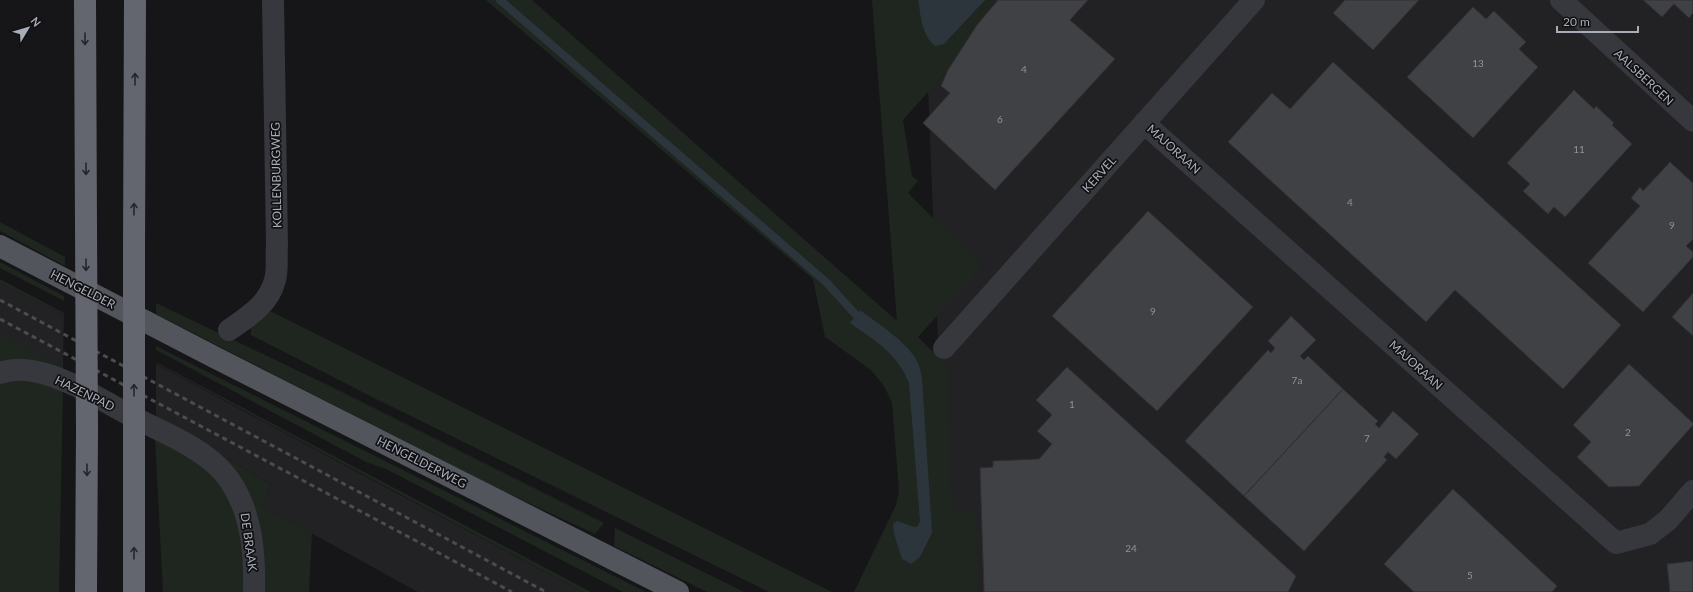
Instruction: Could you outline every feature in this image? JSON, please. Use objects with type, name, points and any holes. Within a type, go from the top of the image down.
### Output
[{"type":"highway","points":[[85,0],[87,431],[86,592]]},
{"type":"highway","points":[[134,592],[135,0]]},
{"type":"main road","name":"HENGELDER","points":[[0,246],[166,332]]},
{"type":"main road","name":"HENGELDERWEG","points":[[166,332],[678,592]]},
{"type":"street","name":"KOLLENBURGWEG","points":[[229,330],[253,314],[267,298],[276,280],[277,245],[273,0]]},
{"type":"street","name":"KERVEL","points":[[944,348],[1254,0]]},
{"type":"street","name":"AALSBERGEN","points":[[1561,0],[1693,122]]},
{"type":"street","name":"MAJORAAN","points":[[1144,123],[1616,543],[1650,534],[1668,520],[1693,491]]},
{"type":"street","name":"HAZENPAD","points":[[0,373],[19,369],[33,371],[62,380],[165,433]]},
{"type":"street","name":"DE BRAAK","points":[[165,433],[214,463],[230,481],[237,493],[243,506],[249,528],[253,555],[254,592]]},
{"type":"shaded area","points":[[486,0],[532,0],[897,321],[872,0],[918,0],[924,32],[944,44],[985,0],[998,0],[977,25],[948,70],[903,120],[912,176],[918,181],[908,193],[982,267],[918,337],[947,366],[952,513],[975,512],[980,592],[854,592],[896,505],[899,492],[892,403],[884,386],[871,370],[825,337],[813,279]]},
{"type":"shaded area","points":[[918,0],[985,0],[944,44],[935,46],[924,31]]},
{"type":"shaded area","points":[[982,0],[1693,0],[1693,592],[948,592],[927,63]]},
{"type":"shaded area","points":[[0,222],[65,257],[65,266],[0,231]]},
{"type":"shaded area","points":[[0,262],[64,296],[64,301],[0,268]]},
{"type":"shaded area","points":[[0,279],[64,313],[64,315],[0,283]]},
{"type":"shaded area","points":[[0,283],[64,315],[63,370],[0,341]]},
{"type":"shaded area","points":[[156,303],[332,387],[604,523],[595,534],[494,487],[156,314]]},
{"type":"shaded area","points":[[268,310],[832,592],[769,592],[374,398],[251,335],[251,325]]},
{"type":"shaded area","points":[[860,310],[908,348],[918,363],[922,378],[932,533],[920,557],[911,564],[902,559],[894,534],[893,524],[897,521],[914,527],[918,526],[920,521],[909,383],[899,364],[892,356],[884,348],[850,323]]},
{"type":"shaded area","points":[[0,334],[63,367],[64,376],[25,361],[8,360],[0,362]]},
{"type":"shaded area","points":[[156,346],[646,592],[623,592],[386,469],[366,462],[156,350]]},
{"type":"shaded area","points":[[156,362],[591,592],[583,592],[157,364]]},
{"type":"shaded area","points":[[156,364],[583,592],[418,592],[262,506],[272,485],[156,417]]},
{"type":"shaded area","points":[[16,377],[63,388],[59,592],[0,592],[0,382]]},
{"type":"shaded area","points":[[156,417],[272,485],[262,506],[312,533],[309,592],[262,592],[256,517]]},
{"type":"shaded area","points":[[155,437],[195,459],[214,478],[232,502],[242,528],[248,592],[163,592]]},
{"type":"shaded area","points":[[615,528],[744,592],[707,592],[614,546]]},
{"type":"building","points":[[998,0],[1088,0],[1070,20],[1115,59],[995,190],[923,123],[950,93],[941,86],[948,70],[977,25]]},
{"type":"building","points":[[1345,0],[1419,0],[1373,50],[1333,13]]},
{"type":"building","points":[[1643,0],[1693,0],[1693,13],[1689,18],[1674,4],[1662,17]]},
{"type":"building","points":[[1473,7],[1486,19],[1494,11],[1526,42],[1519,49],[1538,67],[1473,138],[1407,77]]},
{"type":"building","points":[[1333,62],[1621,325],[1563,389],[1455,290],[1426,322],[1228,142],[1272,93],[1290,109]]},
{"type":"building","points":[[1574,90],[1594,109],[1596,106],[1614,123],[1612,125],[1632,144],[1565,217],[1554,207],[1548,214],[1523,191],[1530,184],[1507,163]]},
{"type":"building","points":[[1670,162],[1693,183],[1693,239],[1686,246],[1693,252],[1693,257],[1643,312],[1588,263],[1640,206],[1631,198],[1640,187],[1643,191]]},
{"type":"building","points":[[1148,211],[1253,307],[1157,411],[1052,316]]},
{"type":"building","points":[[1693,293],[1693,336],[1672,317]]},
{"type":"building","points":[[1291,316],[1316,340],[1300,356],[1304,360],[1308,356],[1343,389],[1244,496],[1185,441],[1268,350],[1271,353],[1275,348],[1268,341]]},
{"type":"building","points":[[1629,364],[1693,423],[1693,425],[1639,486],[1609,487],[1577,457],[1591,442],[1573,425]]},
{"type":"building","points":[[1067,367],[1296,576],[1288,592],[984,592],[980,468],[993,467],[993,461],[1039,459],[1052,444],[1037,431],[1052,415],[1036,400]]},
{"type":"building","points":[[1343,389],[1378,421],[1375,424],[1379,428],[1393,411],[1419,434],[1396,459],[1388,452],[1384,457],[1387,460],[1304,551],[1244,496]]},
{"type":"building","points":[[1453,489],[1557,586],[1552,592],[1414,592],[1384,564]]},
{"type":"building","points":[[1693,561],[1693,592],[1670,592],[1667,564]]},
{"type":"waterway","points":[[500,0],[826,282],[856,315]]},
{"type":"railway","points":[[0,300],[546,592]]},
{"type":"railway","points":[[0,319],[512,592]]}]
